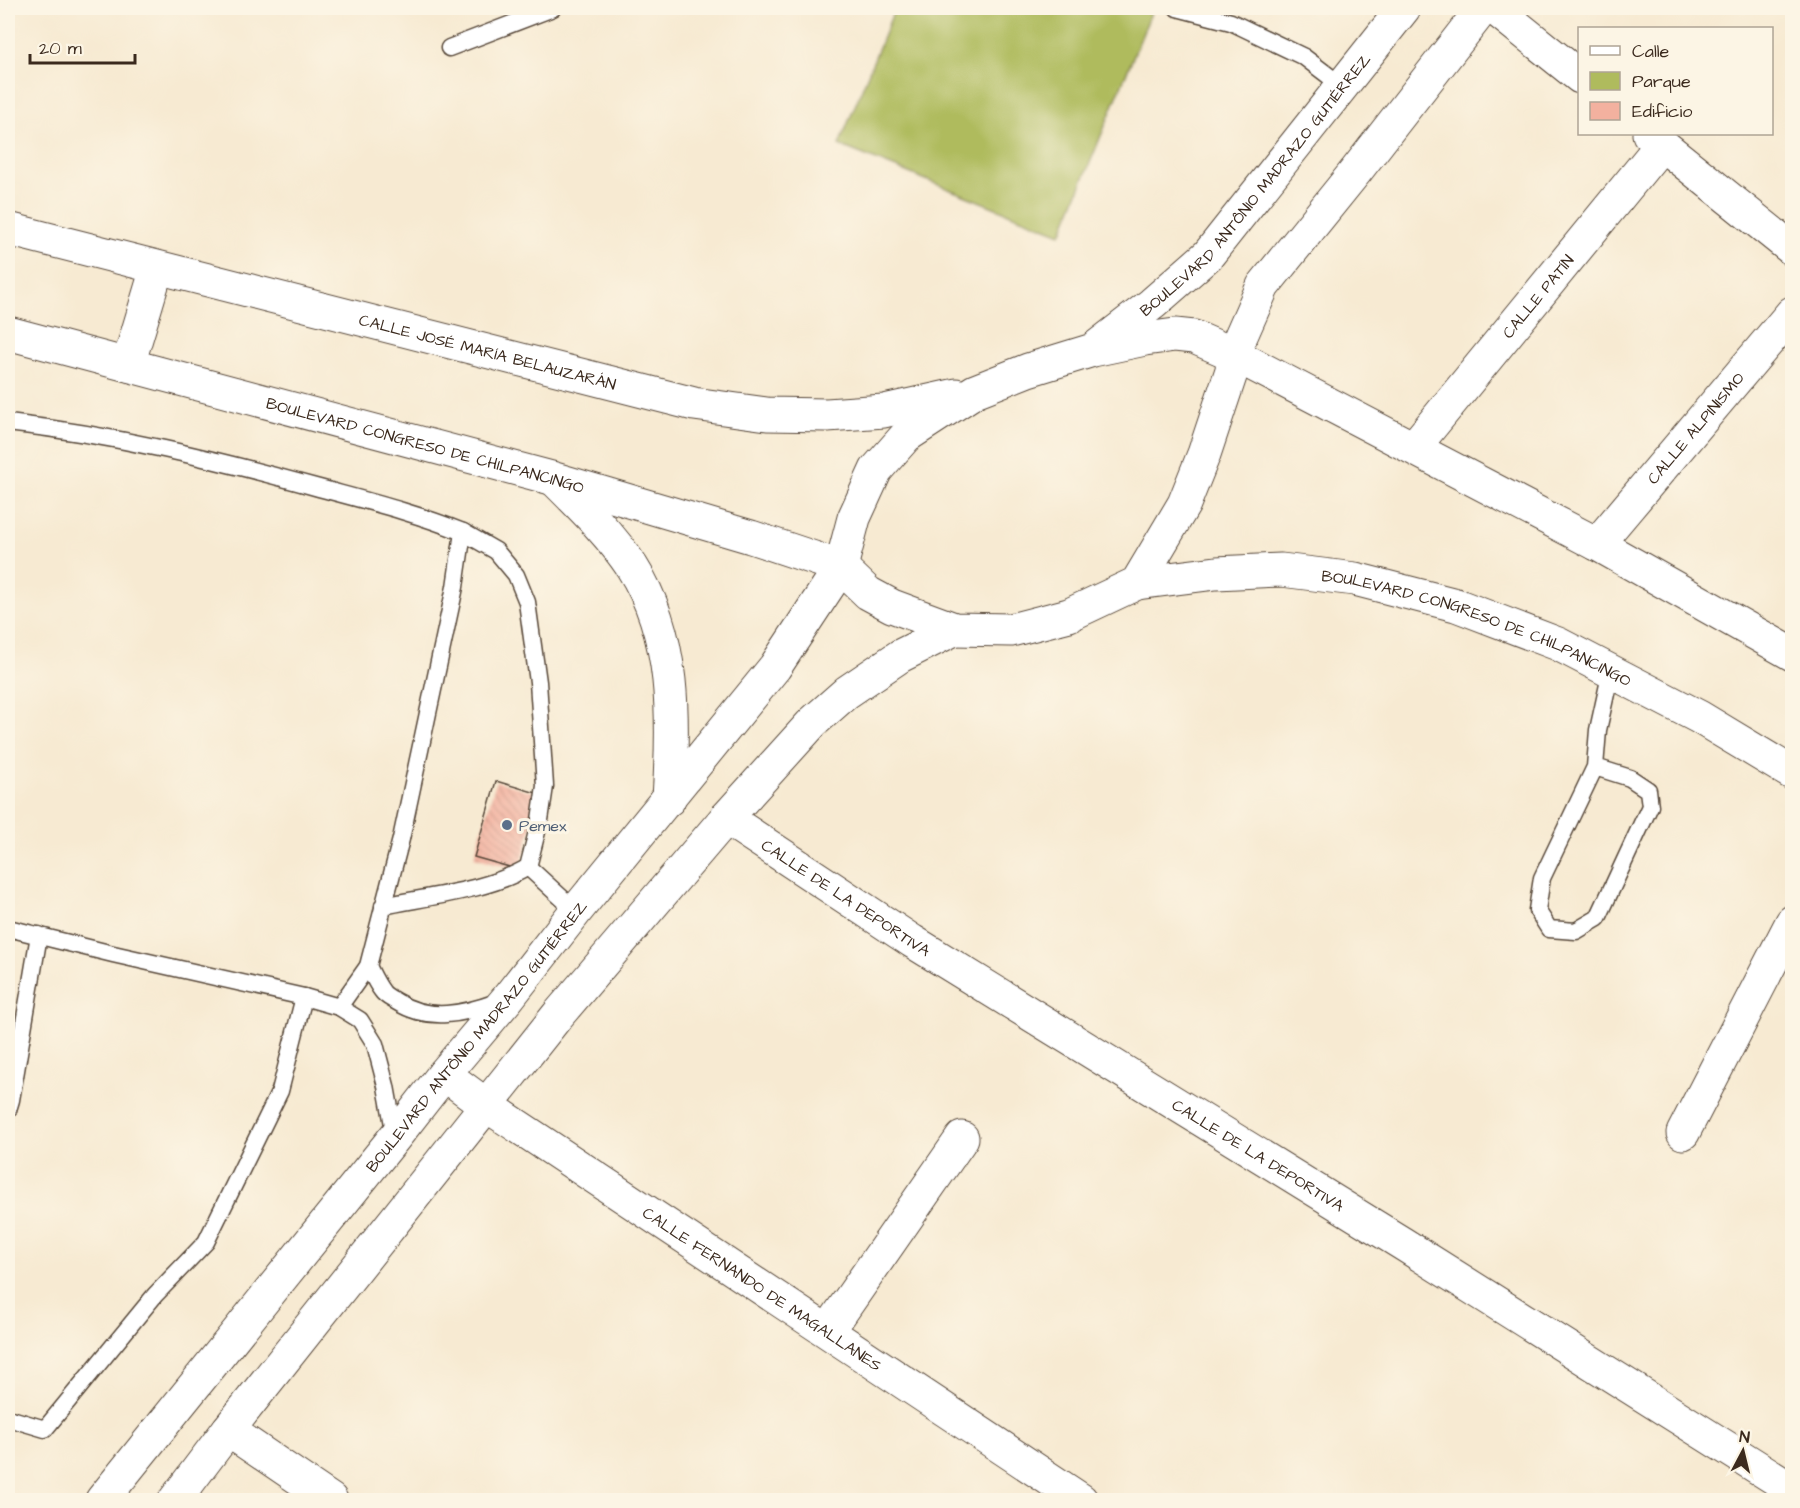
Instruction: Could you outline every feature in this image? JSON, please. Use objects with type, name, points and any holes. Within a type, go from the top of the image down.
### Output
[{"type":"street","name":"BOULEVARD ANTÔNIO MADRAZO GUTIÉRREZ","points":[[1093,350],[1152,304],[1208,255],[1404,8]]},
{"type":"street","points":[[1137,583],[1184,504],[1204,454],[1232,370],[1233,354],[1263,286],[1483,8]]},
{"type":"street","points":[[1494,8],[1578,75]]},
{"type":"street","points":[[1655,139],[1792,249]]},
{"type":"street","name":"CALLE PATÍN","points":[[1414,447],[1655,139]]},
{"type":"street","name":"CALLE JOSÉ MARÍA BELAUZARÁN","points":[[8,229],[694,404],[767,414],[827,415],[884,411],[975,391]]},
{"type":"street","points":[[128,364],[157,268]]},
{"type":"street","name":"CALLE ALPINISMO","points":[[1597,544],[1792,313]]},
{"type":"street","name":"BOULEVARD CONGRESO DE CHILPANCINGO","points":[[8,333],[555,479],[740,534],[841,567]]},
{"type":"street","points":[[975,391],[1028,370],[1093,350],[1175,335],[1194,337],[1233,354],[1414,447],[1790,648]]},
{"type":"street","name":"BOULEVARD ANTÔNIO MADRAZO GUTIÉRREZ","points":[[102,1500],[775,667],[841,567],[854,518],[876,470],[906,436],[975,391]]},
{"type":"street","points":[[555,479],[610,538],[631,566],[651,604],[661,638],[672,705],[669,799]]},
{"type":"street","points":[[841,567],[868,593],[892,606],[954,629]]},
{"type":"street","name":"BOULEVARD CONGRESO DE CHILPANCINGO","points":[[954,629],[1011,630],[1069,615],[1137,583],[1216,573],[1281,570],[1355,579],[1456,604],[1558,644],[1699,717],[1792,774]]},
{"type":"street","points":[[175,1500],[486,1105],[611,951],[726,818],[813,722],[847,692],[900,656],[954,629]]},
{"type":"street","name":"CALLE DE LA DEPORTIVA","points":[[726,818],[912,941],[1403,1244],[1792,1489]]},
{"type":"street","points":[[1683,1133],[1792,922]]},
{"type":"street","name":"CALLE FERNANDO DE MAGALLANES","points":[[444,1074],[486,1105],[1081,1500]]},
{"type":"street","points":[[828,1331],[962,1138]]},
{"type":"street","points":[[228,1430],[331,1500]]},
{"type":"lane","points":[[449,48],[553,8]]},
{"type":"lane","points":[[1177,8],[1231,22],[1304,57],[1342,86]]},
{"type":"lane","points":[[8,423],[72,430],[145,444],[429,519],[463,532],[496,551],[516,575],[527,602],[538,682],[545,786],[540,820],[528,867],[494,881],[383,906]]},
{"type":"lane","points":[[339,1007],[368,966],[401,839],[455,587],[463,532]]},
{"type":"lane","points":[[1595,767],[1630,777],[1648,790],[1650,806],[1598,918],[1576,931],[1549,929],[1537,910],[1542,878],[1595,767],[1598,730],[1611,671]]},
{"type":"lane","points":[[528,867],[576,911]]},
{"type":"lane","points":[[8,928],[339,1007],[360,1020],[375,1044],[396,1137]]},
{"type":"lane","points":[[8,1110],[39,935]]},
{"type":"lane","points":[[368,966],[383,993],[403,1006],[425,1013],[446,1015],[467,1012],[508,998]]},
{"type":"lane","points":[[8,1418],[45,1429],[155,1295],[206,1242],[280,1091],[304,997]]},
{"type":"green space","points":[[895,8],[1153,8],[1061,234],[839,145]]},
{"type":"building","name":"Pemex","points":[[496,781],[540,794],[520,870],[474,857]]},
{"type":"place","name":"Pemex","points":[[507,825]]}]
